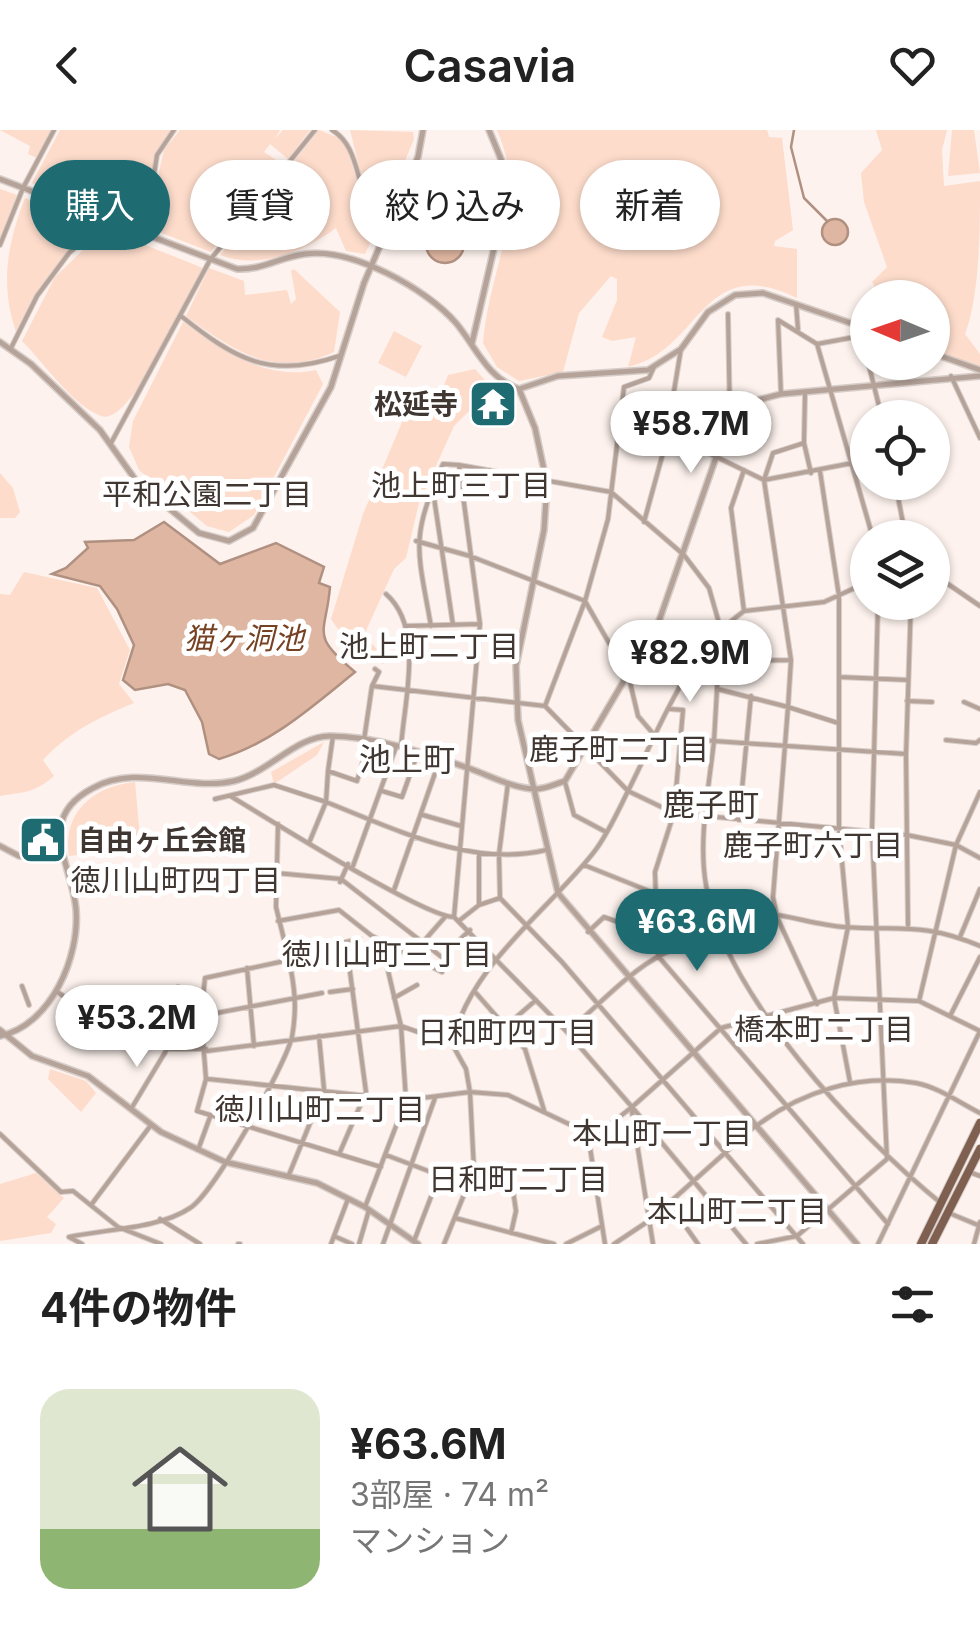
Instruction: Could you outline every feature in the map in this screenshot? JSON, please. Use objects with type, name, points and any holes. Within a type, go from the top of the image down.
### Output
[{"type":"main road","points":[[920,1244],[980,1123]]},
{"type":"main road","points":[[932,1244],[980,1150]]},
{"type":"street","points":[[0,245],[23,188],[54,130]]},
{"type":"street","points":[[156,160],[174,130]]},
{"type":"street","points":[[111,443],[210,260],[314,130]]},
{"type":"street","points":[[332,130],[351,145],[356,160]]},
{"type":"street","points":[[472,343],[505,200],[502,164],[489,130]]},
{"type":"street","points":[[417,160],[422,131]]},
{"type":"street","points":[[0,178],[30,191]]},
{"type":"street","points":[[170,245],[251,270],[309,253],[370,267],[430,298],[472,343],[493,373],[519,388],[534,428],[547,484],[544,530],[516,666],[516,701],[532,789],[558,893],[856,1244]]},
{"type":"street","points":[[11,348],[50,275],[75,250]]},
{"type":"street","points":[[0,342],[111,443],[121,464],[137,481],[199,533],[213,540],[238,538],[257,520],[331,387],[377,250]]},
{"type":"street","points":[[519,388],[558,376],[654,368],[682,350],[708,312],[735,295],[763,293],[850,322]]},
{"type":"street","points":[[796,303],[798,329]]},
{"type":"street","points":[[440,1174],[416,1242],[367,1209],[317,1184],[226,1162],[198,1150],[152,1125],[88,1076],[32,1056],[2,1034],[40,1016],[56,991],[76,931],[73,891],[58,838],[72,803],[108,780],[136,776],[216,784],[235,780],[308,742],[333,736],[418,752],[532,789],[565,780],[587,750],[659,621],[684,555],[730,420],[728,314]]},
{"type":"street","points":[[181,316],[224,348],[276,366],[298,369],[343,354]]},
{"type":"street","points":[[682,350],[668,433],[764,480],[850,465],[817,344],[778,320],[780,394]]},
{"type":"street","points":[[817,344],[850,338]]},
{"type":"street","points":[[950,360],[980,373]]},
{"type":"street","points":[[545,706],[584,601],[608,519],[624,387],[650,378],[654,368]]},
{"type":"street","points":[[730,420],[746,404],[780,394],[980,373]]},
{"type":"street","points":[[951,376],[980,438]]},
{"type":"street","points":[[873,380],[878,400]]},
{"type":"street","points":[[804,392],[804,443],[811,473]]},
{"type":"street","points":[[804,443],[773,452],[764,480],[790,660],[773,897],[777,917],[817,1004]]},
{"type":"street","points":[[644,522],[663,453]]},
{"type":"street","points":[[432,626],[416,541],[443,464],[610,492],[684,555],[709,588],[721,630],[705,884],[717,932],[746,991],[887,1160],[942,1204]]},
{"type":"street","points":[[458,466],[480,624],[457,918],[567,1032],[746,1244]]},
{"type":"street","points":[[744,470],[731,508],[744,611]]},
{"type":"street","points":[[820,471],[839,596],[839,829],[848,927],[834,998],[850,1082]]},
{"type":"street","points":[[432,488],[453,625]]},
{"type":"street","points":[[416,541],[470,556],[584,601],[628,678],[638,716],[656,737],[906,754]]},
{"type":"street","points":[[950,585],[980,606]]},
{"type":"street","points":[[452,1044],[456,1026],[496,960],[583,865],[606,832],[686,675],[721,630],[744,611],[783,608],[850,591]]},
{"type":"street","points":[[340,880],[372,820],[398,747],[409,643],[398,607],[386,594]]},
{"type":"street","points":[[878,620],[872,831],[887,1160]]},
{"type":"street","points":[[908,925],[910,620]]},
{"type":"street","points":[[405,626],[480,624]]},
{"type":"street","points":[[721,661],[790,660]]},
{"type":"street","points":[[328,770],[357,781],[367,742],[372,686],[379,672],[375,669]]},
{"type":"street","points":[[839,677],[908,680]]},
{"type":"street","points":[[372,686],[545,706],[628,791],[674,812],[907,835],[956,846],[980,858]]},
{"type":"street","points":[[717,689],[838,723]]},
{"type":"street","points":[[738,820],[751,696]]},
{"type":"street","points":[[908,701],[932,702]]},
{"type":"street","points":[[964,702],[980,710]]},
{"type":"street","points":[[670,708],[683,710],[682,740],[674,812],[655,872],[658,956],[888,1224]]},
{"type":"street","points":[[310,843],[326,802],[333,736]]},
{"type":"street","points":[[946,740],[980,740]]},
{"type":"street","points":[[382,791],[402,797],[418,752]]},
{"type":"street","points":[[394,890],[440,759]]},
{"type":"street","points":[[565,780],[574,815],[606,832]]},
{"type":"street","points":[[508,782],[499,854],[500,898],[528,925],[803,1244]]},
{"type":"street","points":[[215,799],[274,785],[460,851],[518,856],[546,850]]},
{"type":"street","points":[[920,1001],[956,846],[980,792]]},
{"type":"street","points":[[232,797],[444,917],[457,918],[500,898]]},
{"type":"street","points":[[421,814],[462,826]]},
{"type":"street","points":[[82,1244],[70,1237],[160,1219],[192,1208],[226,1162],[291,1042],[298,997],[278,921],[278,824]]},
{"type":"street","points":[[0,846],[19,856],[61,856]]},
{"type":"street","points":[[478,853],[478,905]]},
{"type":"street","points":[[583,865],[654,893]]},
{"type":"street","points":[[276,873],[340,880],[448,962]]},
{"type":"street","points":[[960,938],[980,889]]},
{"type":"street","points":[[278,921],[339,910],[372,936],[442,972]]},
{"type":"street","points":[[567,1032],[658,956],[717,932],[741,916],[848,927],[908,925],[980,946]]},
{"type":"street","points":[[423,942],[444,917]]},
{"type":"street","points":[[588,932],[604,918],[656,936]]},
{"type":"street","points":[[443,956],[470,930]]},
{"type":"street","points":[[360,939],[290,960],[205,978],[201,1016],[207,1050],[206,1079],[197,1112],[340,1152],[381,1168]]},
{"type":"street","points":[[340,1152],[366,1092],[346,942]]},
{"type":"street","points":[[334,1236],[355,1244],[406,1100],[401,1026],[382,945]]},
{"type":"street","points":[[950,1016],[980,958]]},
{"type":"street","points":[[247,968],[254,1046]]},
{"type":"street","points":[[394,998],[417,984]]},
{"type":"street","points":[[22,986],[29,1005]]},
{"type":"street","points":[[56,991],[72,1002],[77,1042],[96,1046],[112,1021],[163,1016],[178,987],[184,1022],[131,1109]]},
{"type":"street","points":[[330,992],[352,988]]},
{"type":"street","points":[[201,1016],[322,993]]},
{"type":"street","points":[[476,993],[530,1060],[544,1110]]},
{"type":"street","points":[[589,1141],[721,1028],[834,998],[920,1001],[980,1031],[878,1244]]},
{"type":"street","points":[[506,1026],[536,1000]]},
{"type":"street","points":[[170,1050],[254,1046],[401,1026],[452,1044],[466,1069],[474,1170],[444,1244]]},
{"type":"street","points":[[288,1177],[324,1089],[319,1036]]},
{"type":"street","points":[[206,1079],[366,1092],[406,1100],[470,1092],[508,1095],[544,1110],[589,1141],[605,1244]]},
{"type":"street","points":[[614,1244],[650,1220],[755,1126],[786,1104],[850,1082],[916,1083],[980,1113]]},
{"type":"street","points":[[383,1244],[435,1097]]},
{"type":"street","points":[[632,1107],[654,1244]]},
{"type":"street","points":[[198,1150],[210,1117]]},
{"type":"street","points":[[91,1206],[152,1125]]},
{"type":"street","points":[[0,1134],[61,1192],[72,1191],[118,1227],[161,1244]]},
{"type":"street","points":[[386,1155],[468,1186]]},
{"type":"street","points":[[757,1244],[797,1236],[887,1160]]},
{"type":"street","points":[[474,1170],[511,1176],[516,1211],[511,1234]]},
{"type":"street","points":[[969,1172],[980,1176]]},
{"type":"street","points":[[331,1244],[348,1199]]},
{"type":"street","points":[[668,1203],[698,1244]]},
{"type":"street","points":[[949,1212],[980,1224],[974,1244]]},
{"type":"street","points":[[455,1218],[524,1241],[554,1244]]},
{"type":"street","points":[[160,1219],[200,1244]]},
{"type":"street","points":[[566,1244],[603,1226]]},
{"type":"shaded area","points":[[0,130],[52,130],[37,158],[28,154],[30,146]]},
{"type":"shaded area","points":[[60,130],[172,130],[154,160],[44,160]]},
{"type":"shaded area","points":[[180,130],[280,130],[275,139],[283,130],[310,130],[288,159],[270,144],[264,152],[276,160],[190,160],[190,244],[170,236],[170,160],[162,160],[164,150]]},
{"type":"shaded area","points":[[319,130],[344,140],[350,160],[350,250],[367,250],[365,254],[346,251],[336,228],[330,232],[330,160],[295,160]]},
{"type":"shaded area","points":[[350,130],[413,132],[405,160],[357,160]]},
{"type":"shaded area","points":[[497,130],[767,130],[769,137],[782,138],[793,230],[775,241],[774,246],[797,249],[797,298],[765,287],[740,287],[704,308],[653,357],[628,367],[636,337],[612,341],[602,337],[617,300],[617,279],[611,276],[579,313],[563,372],[519,381],[497,367],[483,343],[487,315],[502,250],[560,250],[560,160],[506,158]]},
{"type":"shaded area","points":[[876,130],[947,130],[942,150],[944,186],[980,181],[976,281],[965,334],[980,354],[980,370],[950,359],[950,280],[874,280],[887,267],[864,202],[861,173],[882,150]]},
{"type":"shaded area","points":[[952,130],[974,130],[980,173],[948,176]]},
{"type":"shaded area","points":[[0,189],[17,195],[0,238]]},
{"type":"shaded area","points":[[25,198],[30,200],[30,250],[73,250],[50,273],[16,332],[7,281],[14,232]]},
{"type":"shaded area","points":[[83,250],[158,250],[203,268],[143,381],[128,402],[113,414],[101,416],[90,411],[22,341],[55,277]]},
{"type":"shaded area","points":[[224,250],[297,250],[266,259],[220,255]]},
{"type":"shaded area","points":[[209,268],[244,281],[245,295],[287,290],[291,304],[296,299],[291,271],[294,269],[340,312],[334,352],[313,360],[274,362],[238,350],[204,329],[186,316]]},
{"type":"shaded area","points":[[183,322],[245,361],[280,371],[316,370],[323,384],[254,515],[229,532],[207,526],[139,470],[129,447],[133,421]]},
{"type":"shaded area","points":[[394,331],[422,346],[406,377],[378,363]]},
{"type":"shaded area","points":[[475,369],[492,388],[454,426],[419,503],[406,558],[394,569],[364,635],[387,660],[383,664],[349,645],[331,619],[363,514],[403,420],[409,420],[408,409],[416,408],[417,418],[438,401],[448,375]]},
{"type":"shaded area","points":[[0,473],[13,488],[20,512],[15,518],[0,518]]},
{"type":"shaded area","points":[[24,572],[97,588],[130,650],[119,684],[134,703],[85,726],[53,750],[43,760],[54,776],[47,782],[28,791],[0,796],[0,594],[10,595]]},
{"type":"shaded area","points":[[324,742],[317,755],[274,784],[271,772]]},
{"type":"shaded area","points":[[135,782],[140,837],[77,838],[77,855],[69,856],[71,826],[84,804],[106,789]]},
{"type":"shaded area","points":[[50,1069],[86,1081],[96,1093],[81,1112],[48,1079]]},
{"type":"shaded area","points":[[36,1173],[64,1198],[47,1217],[56,1224],[51,1233],[0,1241],[0,1184]]},
{"type":"water","points":[[835,219],[844,223],[848,232],[844,241],[835,245],[826,241],[822,232],[826,223]]},
{"type":"water","points":[[463,250],[459,258],[445,263],[431,258],[427,251]]},
{"type":"water","name":"猫ヶ洞池","points":[[164,522],[220,564],[276,543],[324,567],[319,583],[330,587],[324,625],[326,641],[355,672],[274,734],[219,759],[209,754],[202,722],[185,690],[168,684],[135,690],[123,680],[134,645],[117,609],[100,586],[52,574],[66,568],[88,548],[85,542],[134,540]]},
{"type":"waterway","points":[[794,130],[791,147],[804,198],[827,221]]},
{"type":"place","name":"松延寺","points":[[493,404]]},
{"type":"place","name":"自由ヶ丘会館","points":[[43,840]]},
{"type":"district","name":"池上町三丁目","points":[[461,485]]},
{"type":"district","name":"平和公園二丁目","points":[[207,494]]},
{"type":"district","name":"池上町二丁目","points":[[429,646]]},
{"type":"district","name":"鹿子町二丁目","points":[[619,749]]},
{"type":"district","name":"池上町","points":[[407,759]]},
{"type":"district","name":"鹿子町","points":[[711,804]]},
{"type":"district","name":"鹿子町六丁目","points":[[813,845]]},
{"type":"district","name":"徳川山町四丁目","points":[[176,880]]},
{"type":"district","name":"徳川山町三丁目","points":[[387,954]]},
{"type":"district","name":"橋本町二丁目","points":[[824,1029]]},
{"type":"district","name":"日和町四丁目","points":[[507,1032]]},
{"type":"district","name":"徳川山町二丁目","points":[[320,1109]]},
{"type":"district","name":"本山町一丁目","points":[[662,1133]]},
{"type":"district","name":"日和町二丁目","points":[[518,1179]]},
{"type":"district","name":"本山町二丁目","points":[[737,1211]]}]
